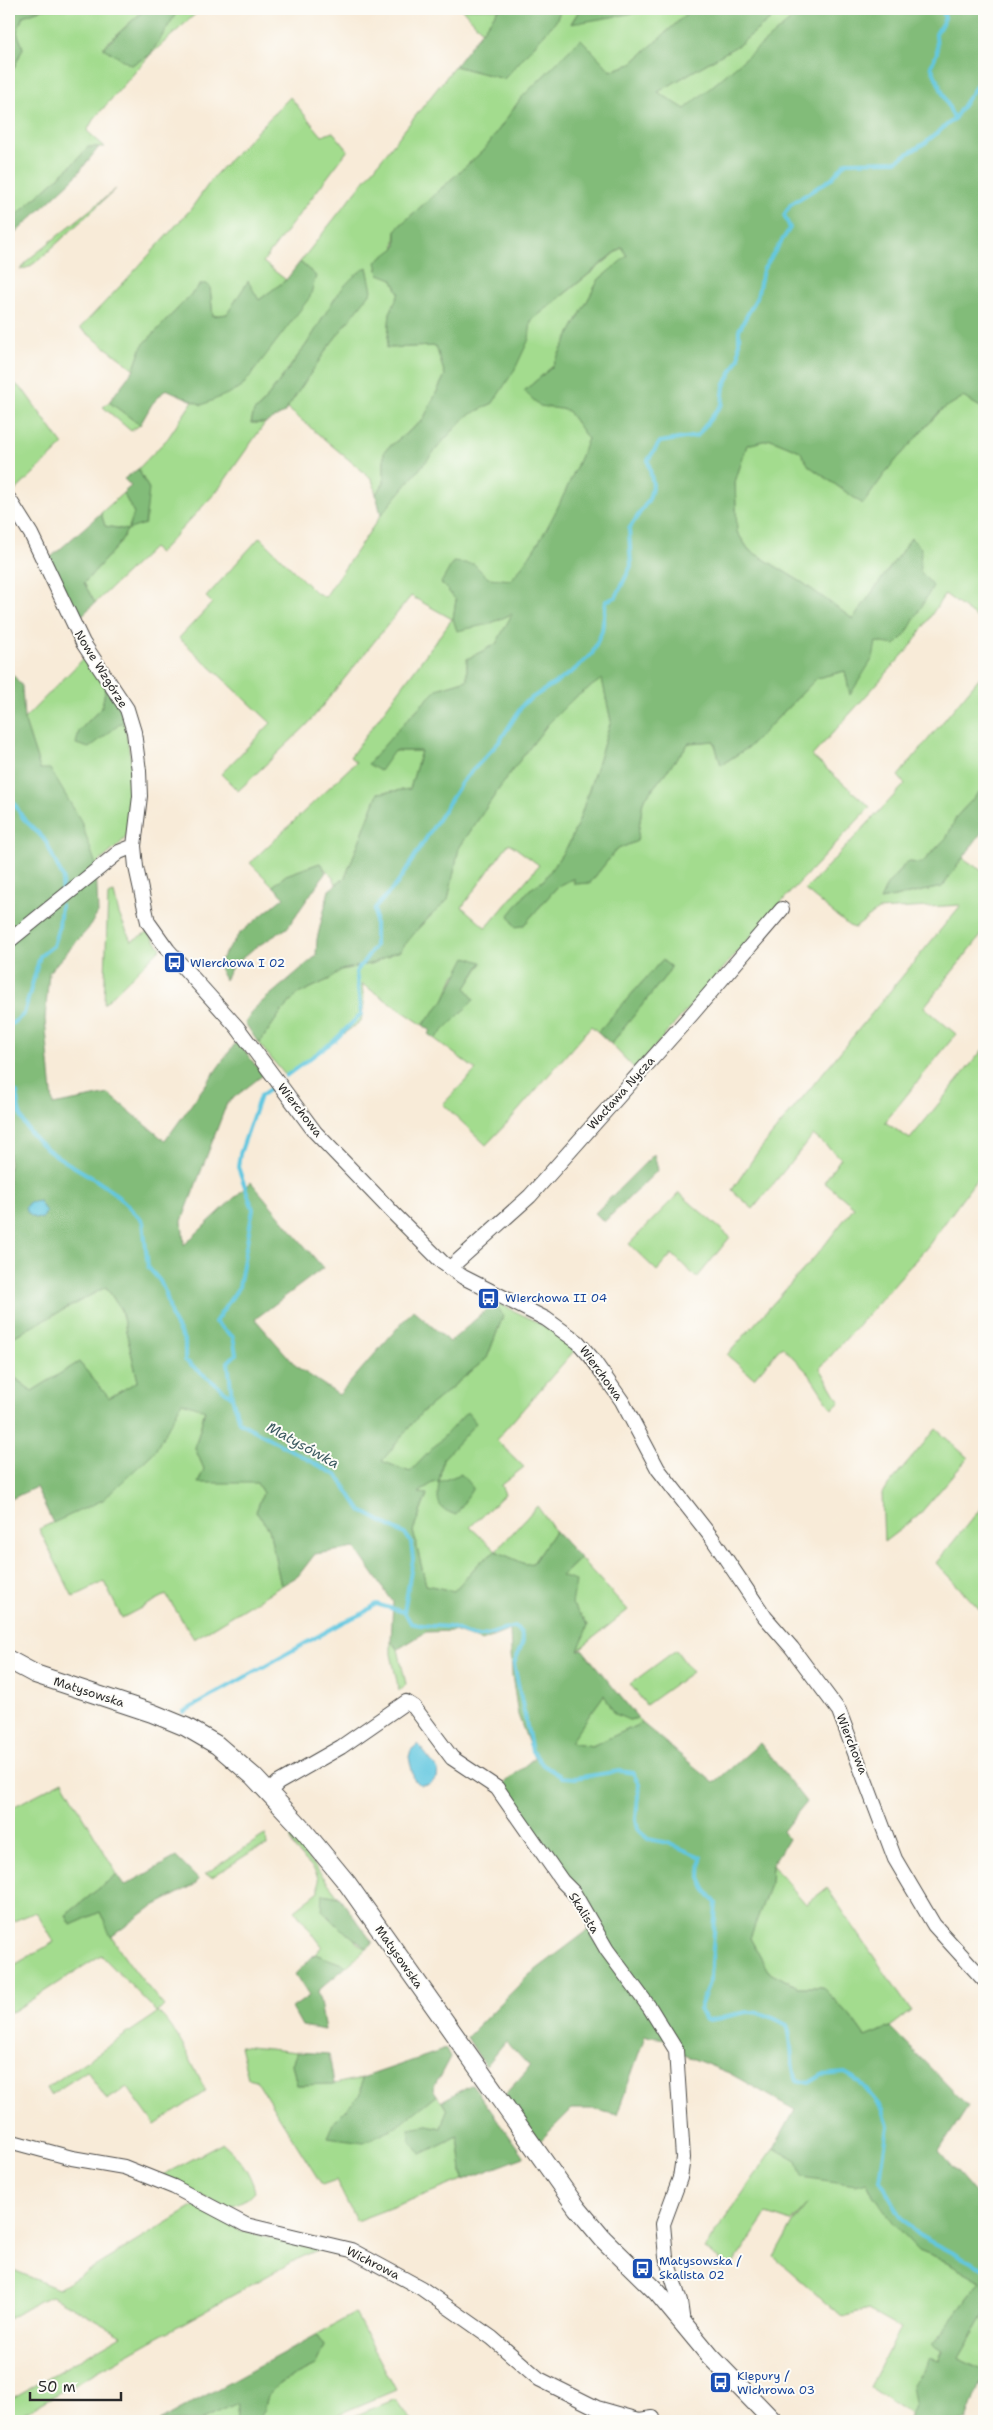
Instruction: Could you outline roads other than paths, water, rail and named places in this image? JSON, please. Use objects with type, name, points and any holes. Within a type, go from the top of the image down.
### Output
[{"type":"street","name":"Nowe Wzgórze","points":[[9,499],[31,534],[83,643],[106,674],[127,709],[134,732],[139,771],[140,796],[134,846]]},
{"type":"street","points":[[9,941],[119,852],[134,846]]},
{"type":"street","name":"Wierchowa","points":[[134,846],[140,894],[148,922],[168,950],[237,1027],[315,1132],[388,1208],[450,1268],[463,1277],[546,1319],[578,1342],[591,1357],[622,1401],[658,1469],[712,1538],[765,1617],[792,1648],[839,1711],[895,1859],[934,1925],[984,1980]]},
{"type":"street","name":"Wacława Nycza","points":[[450,1268],[530,1196],[692,1014],[782,909]]},
{"type":"street","name":"Matysowska","points":[[9,1660],[35,1674],[152,1713],[194,1732],[230,1755],[269,1792],[326,1856],[352,1890],[578,2208],[683,2323],[710,2356],[773,2421]]},
{"type":"street","name":"Skalista","points":[[269,1792],[278,1783],[341,1747],[406,1702],[414,1707],[452,1758],[497,1788],[562,1881],[574,1893],[607,1950],[650,2008],[676,2050],[683,2158],[680,2178],[663,2224],[666,2257],[680,2302],[683,2323]]},
{"type":"street","name":"Wichrowa","points":[[9,2142],[72,2158],[124,2167],[174,2187],[246,2225],[351,2250],[421,2288],[492,2338],[539,2379],[596,2408],[639,2420],[654,2418]]},
{"type":"water","points":[[39,1201],[46,1212],[43,1218],[34,1218],[25,1208],[28,1203]]},
{"type":"water","points":[[418,1744],[438,1770],[437,1778],[429,1784],[421,1785],[414,1780],[409,1757],[411,1750]]},
{"type":"waterway","points":[[286,1076],[335,1040],[361,1014],[356,972],[375,946],[375,908],[397,884],[462,782],[499,742],[524,703],[572,672],[592,654],[602,631],[606,601],[616,597],[631,566],[629,529],[649,499],[653,485],[648,460],[660,442],[697,436],[722,404],[724,386],[739,358],[739,330],[757,297],[763,270],[790,228],[784,215],[791,204],[831,179],[846,162],[896,161],[925,143],[954,119],[931,66],[937,53],[936,34],[945,18],[942,9]]},
{"type":"waterway","points":[[954,119],[984,74]]},
{"type":"waterway","name":"Matysówka","points":[[9,795],[23,818],[45,840],[63,878],[61,893]]},
{"type":"waterway","name":"Matysówka","points":[[9,1026],[24,1014],[40,956],[53,946],[59,926],[61,905]]},
{"type":"waterway","name":"Matysówka","points":[[9,1085],[17,1093],[19,1112],[26,1127],[37,1140],[50,1151],[110,1190],[143,1222],[148,1267],[160,1281],[166,1294],[172,1319],[185,1342],[185,1360],[232,1397],[239,1422],[338,1476],[360,1510],[406,1535],[411,1542],[413,1559],[404,1612],[411,1623],[449,1627],[477,1636],[516,1627],[521,1633],[523,1641],[514,1664],[532,1751],[543,1765],[562,1777],[575,1778],[620,1771],[633,1773],[639,1784],[636,1819],[638,1830],[648,1839],[668,1843],[701,1857],[700,1878],[705,1889],[716,1903],[711,1977],[699,2010],[706,2020],[748,2012],[760,2013],[771,2017],[787,2025],[796,2080],[809,2083],[822,2075],[845,2073],[859,2081],[883,2110],[888,2126],[880,2180],[902,2218],[917,2234],[984,2269]]},
{"type":"waterway","points":[[232,1397],[228,1362],[236,1354],[233,1337],[215,1322],[239,1287],[253,1209],[238,1167],[240,1154],[260,1096],[270,1089]]},
{"type":"waterway","points":[[183,1712],[343,1622],[364,1613],[376,1604],[404,1612]]},
{"type":"place","name":"Wierchowa I 02","points":[[174,963]]},
{"type":"place","name":"Wierchowa II 04","points":[[489,1298]]},
{"type":"place","name":"Matysowska / Skalista 02","points":[[643,2268]]},
{"type":"place","name":"Kiepury / Wichrowa 03","points":[[721,2383]]}]
